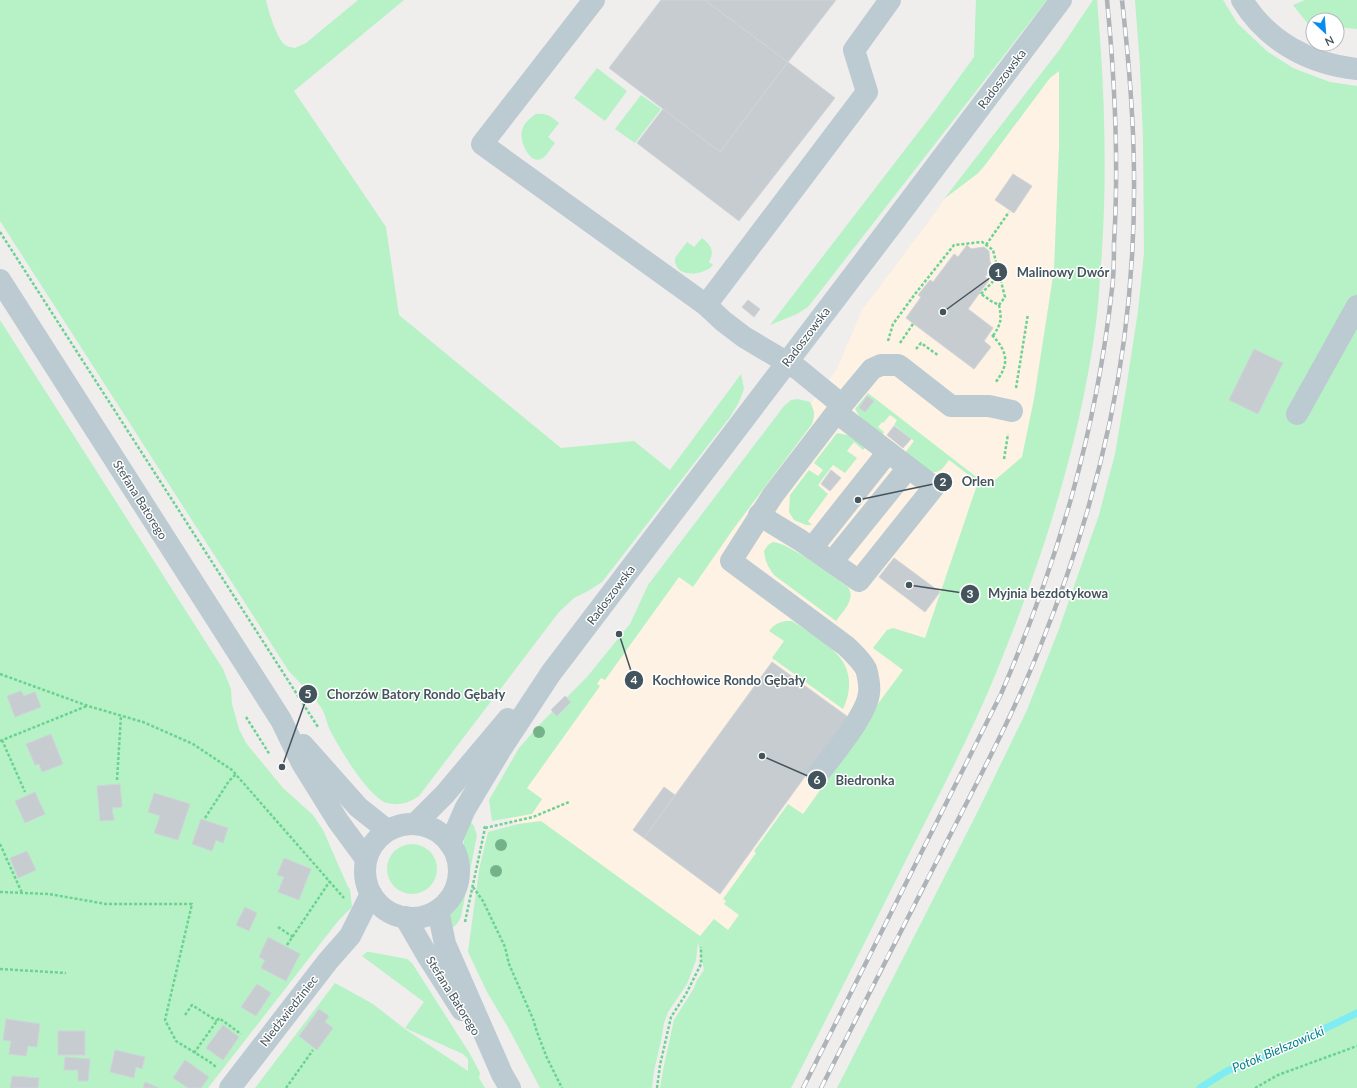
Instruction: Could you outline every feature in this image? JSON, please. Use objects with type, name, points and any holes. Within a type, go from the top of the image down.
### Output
[{"type":"street","points":[[594,0],[482,144],[706,305],[722,321],[744,337],[798,370],[839,409],[898,460],[934,487],[859,581],[759,515]]},
{"type":"street","points":[[706,305],[867,92],[854,50],[890,0]]},
{"type":"street","name":"Radoszowska","points":[[450,844],[464,809],[551,673],[1061,0]]},
{"type":"street","points":[[1242,0],[1249,12],[1264,28],[1292,49],[1315,60],[1339,67],[1357,69]]},
{"type":"street","name":"Stefana Batorego","points":[[0,280],[281,720],[302,763],[338,821],[366,859]]},
{"type":"street","points":[[1297,414],[1357,306]]},
{"type":"street","points":[[817,776],[856,724],[866,705],[870,693],[866,670],[860,660],[846,646],[731,561],[773,495],[872,368],[881,365],[901,367],[951,406],[989,406],[1012,411]]},
{"type":"street","points":[[822,556],[898,460]]},
{"type":"street","name":"Radoszowska","points":[[415,824],[445,794],[496,732],[551,673]]},
{"type":"street","name":"Stefana Batorego","points":[[281,720],[358,807],[387,830]]},
{"type":"street","points":[[415,824],[426,826],[444,835],[458,862],[459,873],[457,886],[449,899],[438,910],[422,916],[395,914],[377,903],[371,894],[365,871],[369,849],[376,840],[387,830],[415,824]]},
{"type":"street","name":"Niedźwiedziniec","points":[[230,1088],[328,961],[350,936],[371,894]]},
{"type":"street","name":"Stefana Batorego","points":[[438,910],[445,944],[506,1081]]},
{"type":"street","name":"Stefana Batorego","points":[[395,914],[427,955],[506,1081]]},
{"type":"street","name":"Niedźwiedziniec","points":[[350,936],[395,914]]},
{"type":"path","points":[[986,245],[1009,212]]},
{"type":"path","points":[[0,232],[320,730]]},
{"type":"path","points":[[888,341],[893,324],[954,245],[982,242],[993,250],[1005,297],[998,305]]},
{"type":"path","points":[[978,406],[1001,376],[1005,366],[1004,354],[1000,344],[992,336],[999,327],[1002,316],[998,305],[991,301],[980,293],[981,294],[1000,274]]},
{"type":"path","points":[[900,344],[913,324]]},
{"type":"path","points":[[0,674],[88,706],[143,722],[193,744],[236,774],[347,902]]},
{"type":"path","points":[[25,792],[1,741],[88,706]]},
{"type":"path","points":[[117,780],[121,716]]},
{"type":"path","points":[[205,818],[236,774]]},
{"type":"path","points":[[485,828],[533,818],[569,802]]},
{"type":"path","points":[[480,822],[485,828]]},
{"type":"path","points":[[465,924],[485,828]]},
{"type":"path","points":[[0,844],[22,893]]},
{"type":"path","points":[[287,945],[330,881]]},
{"type":"path","points":[[472,887],[483,900],[505,947],[510,964],[533,1019],[547,1058],[562,1088]]},
{"type":"path","points":[[0,892],[49,894],[106,904],[192,904],[165,1020],[176,1041],[210,1062],[218,1070]]},
{"type":"path","points":[[278,927],[293,937]]},
{"type":"path","points":[[657,1088],[660,1065],[671,1017],[686,994],[701,964],[701,947]]},
{"type":"path","points":[[0,969],[66,973]]},
{"type":"path","points":[[185,1015],[192,1004],[217,1021]]},
{"type":"path","points":[[194,1053],[219,1018],[241,1034]]},
{"type":"path","points":[[1255,1088],[1278,1075],[1357,1046]]},
{"type":"path","points":[[286,1088],[313,1050]]},
{"type":"shaded area","points":[[1059,71],[1059,147],[1054,270],[1034,399],[1022,457],[988,486],[784,996],[499,812],[837,369],[862,310],[944,199],[981,171],[1050,78]]},
{"type":"green space","points":[[0,0],[266,0],[276,31],[282,42],[289,47],[295,48],[306,43],[358,0],[404,0],[294,91],[386,227],[399,315],[561,448],[634,441],[670,470],[741,374],[744,389],[739,402],[730,417],[602,582],[574,598],[559,612],[419,796],[400,804],[387,803],[372,792],[355,772],[331,732],[322,709],[288,670],[0,221]]},
{"type":"green space","points":[[976,0],[1047,0],[808,307],[797,314],[770,325],[937,108],[974,57]]},
{"type":"green space","points":[[1093,0],[1097,0],[1104,104],[1104,208],[1098,300],[1089,368],[1080,413],[1057,501],[1029,588],[986,698],[791,1088],[660,1088],[674,1020],[704,970],[698,942],[696,960],[687,984],[668,1012],[664,1023],[652,1088],[540,1088],[509,1029],[487,992],[468,952],[479,870],[488,832],[518,824],[541,821],[700,936],[714,919],[728,930],[739,915],[724,904],[726,901],[723,899],[756,853],[754,851],[788,804],[803,814],[869,722],[866,720],[903,670],[873,648],[887,630],[893,628],[925,638],[978,482],[949,460],[939,471],[930,472],[905,453],[914,441],[894,425],[897,420],[890,415],[883,423],[882,422],[878,427],[884,432],[882,436],[860,417],[855,409],[868,393],[988,486],[1022,457],[1034,399],[1054,270],[1059,147],[1059,71],[1050,78],[977,174],[944,199],[1060,49]]},
{"type":"green space","points":[[1135,0],[1223,0],[1238,24],[1268,52],[1293,68],[1330,82],[1357,86],[1357,1088],[837,1088],[977,813],[1027,710],[1059,629],[1099,515],[1115,454],[1138,311],[1144,253],[1143,140],[1140,66]]},
{"type":"green space","points":[[1305,0],[1357,0],[1357,29],[1345,28],[1345,12],[1305,12],[1305,20],[1293,5]]},
{"type":"green space","points":[[597,68],[627,91],[605,121],[574,98]]},
{"type":"green space","points":[[641,95],[661,109],[635,143],[615,129]]},
{"type":"green space","points":[[536,114],[543,114],[553,118],[559,123],[548,137],[555,143],[545,156],[537,160],[529,155],[521,134],[523,127],[529,119]]},
{"type":"green space","points":[[702,238],[711,248],[712,255],[709,262],[713,265],[703,272],[690,274],[679,269],[676,265],[675,258],[687,242],[694,247]]},
{"type":"green space","points":[[0,320],[223,669],[231,689],[232,704],[239,729],[246,743],[283,788],[313,815],[323,830],[350,889],[352,907],[338,921],[208,1088],[0,1088]]},
{"type":"green space","points":[[798,399],[810,402],[814,413],[812,424],[734,528],[693,587],[679,577],[605,680],[601,678],[597,684],[600,686],[527,788],[542,799],[532,814],[492,821],[489,800],[519,748],[542,722],[587,677],[630,624],[648,585],[784,406],[791,400]]},
{"type":"green space","points":[[837,433],[852,436],[865,448],[863,450],[854,442],[847,451],[857,458],[845,473],[833,465],[818,485],[828,494],[808,521],[812,525],[806,525],[794,520],[789,512],[790,495],[809,470],[818,476],[823,470],[814,463]]},
{"type":"green space","points":[[773,542],[800,554],[848,587],[851,596],[850,600],[836,621],[774,575],[767,564],[764,551],[768,545]]},
{"type":"green space","points":[[792,621],[814,635],[837,654],[845,665],[849,677],[849,690],[843,709],[772,658],[784,641],[769,631],[776,624]]},
{"type":"green space","points":[[469,820],[474,826],[477,835],[461,917],[457,924],[449,930],[450,915],[464,886],[466,878],[466,861],[463,851],[465,832]]},
{"type":"green space","points":[[407,844],[417,844],[430,851],[437,864],[437,874],[430,887],[417,894],[407,894],[398,890],[391,883],[387,874],[387,864],[391,855],[398,848]]},
{"type":"green space","points":[[367,952],[407,959],[412,963],[470,1054],[480,1073],[479,1078],[485,1088],[255,1088],[335,983],[373,1004],[405,1029],[468,1071],[468,1059],[463,1054],[405,1028],[424,1002],[362,956]]},
{"type":"building","points":[[661,0],[705,0],[788,62],[720,152],[609,68]]},
{"type":"building","points":[[705,0],[836,0],[788,62]]},
{"type":"building","points":[[788,62],[835,98],[739,221],[637,143],[663,109],[720,152]]},
{"type":"building","points":[[1013,174],[1032,186],[1014,213],[995,200]]},
{"type":"building","points":[[967,245],[971,249],[984,247],[989,251],[990,262],[994,266],[985,277],[989,280],[968,309],[993,328],[984,341],[991,347],[974,369],[906,318],[921,297],[918,295],[930,280],[933,282],[954,254],[958,257]]},
{"type":"building","points":[[748,300],[760,309],[754,317],[742,307]]},
{"type":"building","points":[[1254,349],[1283,363],[1258,414],[1229,400]]},
{"type":"building","points":[[867,396],[874,401],[865,412],[859,408]]},
{"type":"building","points":[[894,426],[911,439],[903,448],[887,435]]},
{"type":"building","points":[[831,470],[841,478],[830,491],[821,484]]},
{"type":"building","points":[[894,558],[940,592],[925,612],[879,577]]},
{"type":"building","points":[[772,662],[848,717],[720,894],[644,838]]},
{"type":"building","points":[[21,691],[24,696],[35,692],[41,707],[15,717],[7,696]]},
{"type":"building","points":[[565,696],[571,702],[557,716],[551,710]]},
{"type":"building","points":[[51,734],[63,764],[42,772],[39,764],[35,765],[26,744]]},
{"type":"building","points":[[120,784],[122,807],[112,808],[114,820],[100,821],[97,786]]},
{"type":"building","points":[[664,787],[675,795],[644,838],[633,830]]},
{"type":"building","points":[[35,792],[45,814],[25,823],[15,801]]},
{"type":"building","points":[[154,793],[190,804],[178,840],[154,833],[160,816],[148,812]]},
{"type":"building","points":[[201,819],[228,828],[223,843],[216,840],[212,851],[192,844]]},
{"type":"building","points":[[27,851],[36,870],[18,878],[10,858]]},
{"type":"building","points":[[284,858],[311,869],[299,900],[278,892],[284,877],[277,875]]},
{"type":"building","points":[[245,907],[257,913],[249,931],[236,925]]},
{"type":"building","points":[[268,937],[300,954],[286,981],[261,968],[265,960],[259,957]]},
{"type":"building","points":[[257,984],[271,993],[256,1016],[241,1007]]},
{"type":"building","points":[[319,1009],[329,1016],[325,1022],[333,1028],[317,1050],[299,1036]]},
{"type":"building","points":[[6,1019],[40,1024],[37,1047],[28,1046],[26,1056],[9,1054],[11,1041],[3,1040]]},
{"type":"building","points":[[223,1025],[239,1037],[223,1060],[206,1048]]},
{"type":"building","points":[[58,1031],[85,1031],[85,1055],[58,1055]]},
{"type":"building","points":[[115,1050],[145,1057],[142,1069],[136,1067],[134,1078],[110,1072]]},
{"type":"building","points":[[65,1057],[90,1059],[88,1081],[78,1081],[78,1070],[64,1070]]},
{"type":"building","points":[[185,1060],[209,1077],[201,1088],[188,1088],[173,1078]]},
{"type":"building","points":[[12,1076],[39,1078],[38,1088],[10,1088]]},
{"type":"building","points":[[145,1082],[159,1088],[143,1088]]},
{"type":"waterway","name":"Potok Bielszowicki","points":[[1200,1088],[1227,1071],[1278,1051],[1357,1013]]},
{"type":"railway","points":[[803,1088],[1001,694],[1040,595],[1072,496],[1096,394],[1105,342],[1113,278],[1116,152],[1114,91],[1107,0]]},
{"type":"railway","points":[[821,1088],[982,774],[1031,669],[1063,588],[1097,477],[1110,421],[1123,350],[1133,242],[1133,133],[1129,66],[1122,0]]},
{"type":"place","name":"Malinowy Dwór","points":[[943,312]]},
{"type":"place","name":"Orlen","points":[[858,500]]},
{"type":"place","name":"Myjnia bezdotykowa","points":[[909,585]]},
{"type":"place","name":"Kochłowice Rondo Gębały","points":[[619,634]]},
{"type":"place","name":"Biedronka","points":[[762,756]]},
{"type":"place","name":"Chorzów Batory Rondo Gębały","points":[[282,767]]}]
